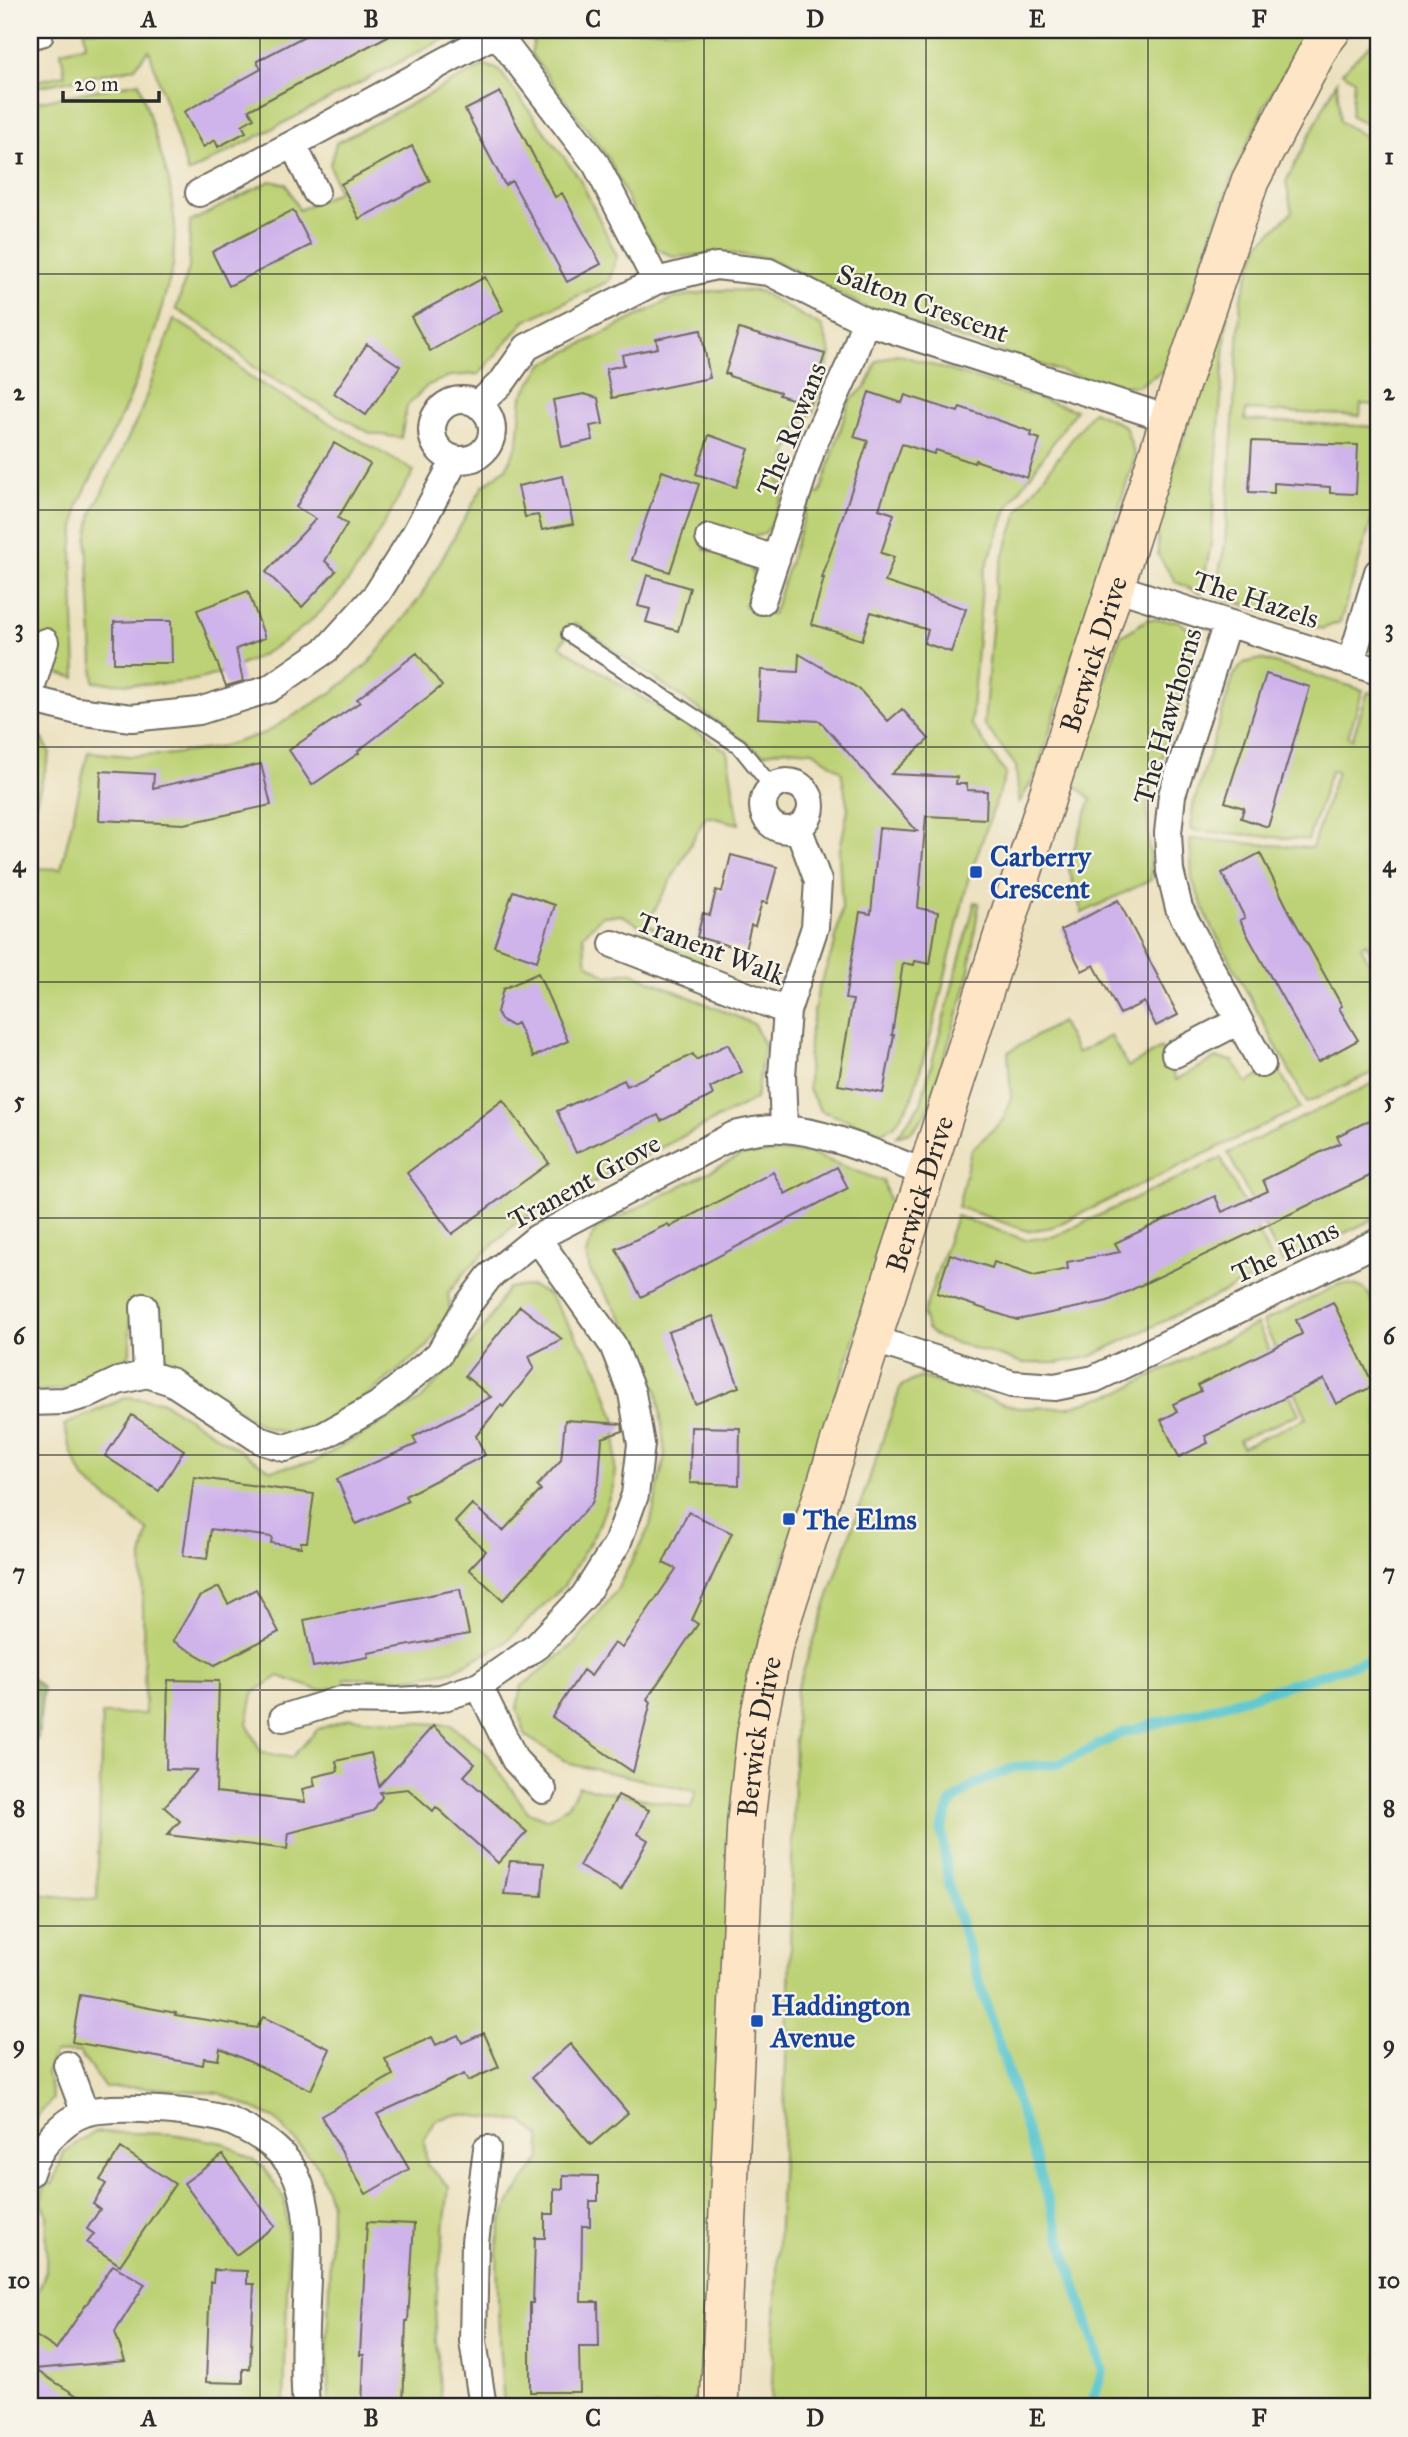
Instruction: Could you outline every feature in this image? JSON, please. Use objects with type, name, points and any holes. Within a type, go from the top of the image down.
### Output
[{"type":"street","name":"Berwick Drive","points":[[719,2407],[746,1820],[756,1732],[774,1645],[1169,419],[1250,181],[1322,43],[1332,30]]},
{"type":"street","points":[[199,193],[499,31],[596,164],[656,281]]},
{"type":"street","points":[[293,144],[316,192]]},
{"type":"street","name":"Salton Crescent","points":[[478,405],[503,381],[527,346],[656,281],[716,266],[769,272],[865,321],[1169,419]]},
{"type":"street","name":"The Rowans","points":[[762,601],[813,445],[851,362],[865,321]]},
{"type":"street","points":[[458,401],[469,401],[478,405],[490,422],[492,432],[484,451],[475,457],[455,460],[446,456],[433,439],[432,429],[440,410],[458,401]]},
{"type":"street","points":[[30,699],[77,711],[132,718],[200,711],[268,688],[327,649],[377,594],[415,534],[455,460]]},
{"type":"street","points":[[709,538],[776,559]]},
{"type":"street","points":[[1351,662],[1378,572]]},
{"type":"street","name":"The Hazels","points":[[1115,587],[1378,671]]},
{"type":"street","name":"The Hawthorns","points":[[1227,623],[1172,795],[1168,832],[1170,871],[1179,908],[1262,1064]]},
{"type":"street","points":[[30,693],[45,642]]},
{"type":"street","name":"Tranent Walk","points":[[772,787],[788,782],[797,784],[809,797],[810,814],[798,827],[818,881],[815,927],[787,1011],[782,1075],[784,1129]]},
{"type":"street","name":"Tranent Walk","points":[[613,944],[787,1011]]},
{"type":"street","points":[[1175,1054],[1239,1021]]},
{"type":"street","name":"Tranent Grove","points":[[147,1374],[172,1382],[262,1441],[285,1448],[323,1436],[378,1405],[439,1354],[467,1306],[489,1277],[537,1238],[734,1135],[758,1129],[784,1129],[826,1137],[926,1173]]},
{"type":"street","points":[[283,1718],[341,1700],[399,1701],[441,1698],[479,1686],[537,1646],[584,1596],[617,1544],[635,1495],[641,1444],[632,1393],[613,1345],[537,1238]]},
{"type":"street","name":"The Elms","points":[[872,1339],[1012,1384],[1055,1387],[1094,1379],[1376,1250]]},
{"type":"street","points":[[30,1402],[64,1401],[90,1394],[118,1381],[147,1374],[144,1307]]},
{"type":"street","points":[[479,1686],[515,1760],[543,1790]]},
{"type":"street","points":[[66,2065],[85,2113]]},
{"type":"street","points":[[30,2173],[52,2134],[85,2113],[125,2108],[230,2121],[270,2143],[296,2174],[308,2221],[304,2379],[306,2407]]},
{"type":"street","points":[[482,2407],[473,2341],[475,2242],[487,2149]]},
{"type":"lane","points":[[30,42],[45,38],[43,30]]},
{"type":"lane","points":[[569,634],[739,746],[772,787]]},
{"type":"green space","points":[[84,30],[461,30],[188,173],[149,50],[134,68],[30,88],[30,82],[65,75],[61,51],[86,45]]},
{"type":"green space","points":[[1309,30],[1264,107],[1227,190],[1167,368],[1138,386],[1104,385],[871,310],[772,259],[728,253],[674,257],[657,249],[637,219],[609,159],[531,54],[536,31]]},
{"type":"green space","points":[[1378,37],[1378,107],[1367,124],[1351,116],[1354,80],[1342,72]]},
{"type":"green space","points":[[485,65],[499,70],[580,179],[617,256],[609,281],[525,321],[479,374],[450,376],[428,385],[407,406],[401,438],[370,433],[256,369],[220,336],[176,309],[189,268],[190,222],[270,181],[286,184],[299,210],[338,192],[330,165],[336,143]]},
{"type":"green space","points":[[1337,81],[1340,121],[1367,138],[1371,158],[1378,160],[1378,405],[1361,404],[1360,416],[1246,410],[1245,420],[1378,427],[1378,500],[1340,622],[1322,629],[1214,595],[1225,545],[1241,298],[1259,244],[1292,212],[1286,182]]},
{"type":"green space","points":[[139,82],[169,181],[175,224],[173,267],[155,331],[128,402],[78,505],[72,550],[76,678],[52,672],[57,646],[31,637],[30,641],[30,103]]},
{"type":"green space","points":[[718,290],[759,291],[822,327],[831,354],[813,412],[795,430],[779,483],[786,485],[769,528],[763,534],[755,536],[710,525],[704,549],[735,558],[753,572],[753,585],[745,606],[773,614],[812,492],[820,494],[849,402],[867,385],[877,361],[897,354],[1076,410],[1008,507],[983,575],[971,724],[1006,774],[968,880],[933,1027],[911,1101],[894,1126],[882,1132],[821,1111],[808,1089],[809,1040],[818,990],[834,947],[842,908],[839,854],[848,809],[841,771],[813,751],[785,749],[763,754],[575,623],[560,646],[727,751],[739,824],[706,816],[647,924],[704,955],[701,963],[650,939],[642,927],[622,915],[602,916],[583,935],[587,963],[607,976],[630,972],[754,1024],[764,1046],[756,1099],[519,1220],[464,1273],[448,1294],[450,1310],[428,1346],[370,1393],[319,1424],[286,1433],[265,1427],[176,1369],[160,1351],[158,1304],[130,1306],[130,1353],[116,1372],[88,1386],[30,1392],[30,868],[61,869],[88,752],[129,756],[164,755],[217,748],[265,733],[334,691],[369,663],[421,596],[483,486],[506,468],[518,443],[522,396],[543,364],[673,298]]},
{"type":"green space","points":[[1228,299],[1211,543],[1201,594],[1176,582],[1158,555],[1158,517]]},
{"type":"green space","points":[[174,319],[215,345],[251,378],[414,471],[368,552],[346,583],[311,620],[270,650],[224,672],[187,682],[94,682],[87,540],[92,513],[141,411]]},
{"type":"green space","points":[[1093,411],[1125,426],[1135,456],[1037,772],[1019,803],[1016,766],[984,724],[996,579],[1019,510]]},
{"type":"green space","points":[[1148,619],[1178,621],[1196,634],[1193,662],[1147,804],[1151,880],[1082,913],[1068,866],[1091,799],[1071,782],[1120,637]]},
{"type":"green space","points":[[1261,659],[1363,690],[1348,737],[1352,739],[1368,692],[1378,695],[1378,967],[1366,943],[1361,946],[1378,981],[1375,987],[1378,993],[1378,1070],[1307,1103],[1208,920],[1192,879],[1190,839],[1312,848],[1337,772],[1331,771],[1308,840],[1191,830],[1193,806],[1234,675],[1244,663]]},
{"type":"green space","points":[[30,735],[43,739],[50,753],[30,823]]},
{"type":"green space","points":[[975,902],[979,903],[967,985],[926,1114],[912,1131],[897,1136],[921,1103]]},
{"type":"green space","points":[[1061,1022],[1077,1053],[1111,1036],[1128,1067],[1161,1048],[1176,1080],[1216,1058],[1233,1061],[1247,1083],[1277,1066],[1300,1108],[1053,1227],[1028,1231],[958,1207],[971,1150],[1003,1120],[1011,1097],[1008,1052]]},
{"type":"green space","points":[[1378,1081],[1378,1217],[1282,1263],[1228,1153]]},
{"type":"green space","points":[[744,1154],[811,1154],[883,1181],[893,1213],[755,1654],[702,2390],[688,2407],[504,2407],[499,2344],[497,2249],[502,2219],[514,2195],[541,2158],[540,2137],[523,2122],[459,2114],[436,2120],[424,2140],[427,2165],[449,2186],[435,2309],[441,2407],[330,2407],[327,2367],[331,2204],[319,2167],[274,2118],[219,2093],[138,2087],[105,2088],[79,2052],[54,2053],[47,2073],[53,2099],[30,2124],[30,1956],[36,1894],[97,1900],[102,1714],[145,1714],[142,1557],[148,1531],[85,1480],[72,1454],[64,1425],[127,1397],[161,1401],[271,1470],[314,1462],[421,1400],[481,1333],[508,1288],[532,1286],[549,1295],[598,1369],[617,1425],[614,1484],[598,1528],[564,1586],[505,1643],[452,1671],[405,1679],[344,1678],[345,1686],[318,1690],[279,1676],[253,1693],[247,1724],[261,1752],[291,1758],[318,1729],[351,1718],[451,1725],[485,1752],[528,1812],[546,1819],[567,1807],[579,1786],[691,1808],[696,1791],[570,1764],[526,1736],[517,1709],[521,1687],[574,1644],[617,1590],[650,1526],[665,1455],[658,1392],[630,1330],[590,1271],[586,1253],[596,1229]]},
{"type":"green space","points":[[1221,1158],[1275,1267],[1090,1357],[1057,1363],[1023,1363],[939,1338],[927,1329],[923,1315],[956,1216],[1026,1240],[1055,1236]]},
{"type":"green space","points":[[1340,1284],[1355,1285],[1365,1290],[1378,1312],[1378,2407],[771,2407],[789,1994],[796,1692],[901,1386],[921,1377],[1017,1408],[1069,1407],[1122,1391],[1257,1324],[1299,1414],[1239,1440],[1242,1447],[1307,1418],[1263,1322]]},
{"type":"green space","points":[[30,1677],[43,1688],[38,1738],[30,1747]]},
{"type":"green space","points":[[94,2132],[172,2134],[224,2143],[264,2167],[285,2200],[288,2254],[284,2407],[30,2407],[30,2298],[36,2296],[46,2271],[47,2215],[42,2202],[44,2186],[53,2184],[64,2152]]},
{"type":"building","points":[[316,30],[399,30],[249,110],[254,118],[242,125],[246,132],[218,147],[215,140],[203,147],[184,112],[261,69],[257,61]]},
{"type":"building","points":[[500,92],[555,197],[562,193],[601,264],[567,282],[512,181],[505,185],[465,110]]},
{"type":"building","points":[[412,146],[430,181],[359,219],[341,184]]},
{"type":"building","points":[[293,210],[311,245],[229,286],[212,252]]},
{"type":"building","points":[[485,277],[503,310],[430,351],[411,317]]},
{"type":"building","points":[[739,329],[825,354],[809,404],[725,374]]},
{"type":"building","points":[[701,330],[710,378],[612,398],[606,369],[624,365],[622,355],[658,348],[656,339]]},
{"type":"building","points":[[367,344],[400,366],[366,415],[334,393]]},
{"type":"building","points":[[869,392],[902,403],[905,395],[958,412],[960,407],[1032,432],[1031,436],[1040,439],[1027,478],[975,460],[974,463],[936,450],[934,454],[902,444],[879,509],[894,514],[881,553],[894,557],[885,582],[966,609],[951,652],[924,643],[928,630],[871,612],[862,640],[811,624],[822,578],[868,441],[854,437]]},
{"type":"building","points":[[584,394],[598,398],[603,424],[590,426],[593,440],[562,447],[553,400]]},
{"type":"building","points":[[709,435],[749,449],[736,487],[696,474]]},
{"type":"building","points":[[1252,441],[1358,445],[1356,494],[1330,493],[1330,487],[1274,483],[1274,493],[1249,492]]},
{"type":"building","points":[[334,443],[370,464],[338,518],[347,524],[325,561],[336,571],[302,607],[266,572],[316,519],[296,507]]},
{"type":"building","points":[[662,471],[699,484],[670,572],[632,560]]},
{"type":"building","points":[[563,476],[573,524],[542,530],[538,515],[525,517],[518,486]]},
{"type":"building","points":[[647,575],[690,588],[678,631],[646,622],[650,609],[638,606]]},
{"type":"building","points":[[248,591],[265,638],[236,649],[243,681],[226,686],[197,610]]},
{"type":"building","points":[[171,621],[172,663],[114,663],[114,622]]},
{"type":"building","points":[[417,653],[442,686],[358,751],[359,753],[312,785],[289,750],[360,702],[357,699]]},
{"type":"building","points":[[799,654],[859,689],[888,721],[902,709],[929,739],[891,774],[957,777],[956,784],[967,784],[967,790],[987,791],[986,819],[926,816],[918,908],[938,912],[930,964],[915,961],[914,965],[903,963],[883,1093],[838,1085],[853,1000],[845,999],[860,912],[871,914],[879,828],[917,831],[820,721],[758,718],[761,670],[798,672]]},
{"type":"building","points":[[1266,674],[1310,687],[1268,827],[1241,818],[1244,808],[1225,802]]},
{"type":"building","points":[[261,764],[271,805],[184,824],[99,820],[101,771],[154,774],[153,788]]},
{"type":"building","points":[[1260,853],[1358,1040],[1318,1062],[1249,938],[1240,920],[1245,918],[1222,873]]},
{"type":"building","points":[[731,855],[777,867],[767,903],[762,902],[755,926],[751,925],[745,950],[697,937],[703,913],[710,915],[716,890],[722,892]]},
{"type":"building","points":[[513,891],[555,905],[537,961],[494,946]]},
{"type":"building","points":[[1118,900],[1178,1015],[1156,1026],[1144,1002],[1120,1014],[1094,965],[1082,971],[1061,930]]},
{"type":"building","points":[[538,973],[568,1041],[533,1057],[517,1023],[512,1026],[501,1020],[497,1012],[503,989]]},
{"type":"building","points":[[728,1044],[742,1072],[710,1088],[713,1095],[661,1121],[658,1115],[576,1153],[557,1111],[624,1080],[627,1086],[693,1054],[696,1060]]},
{"type":"building","points":[[503,1100],[549,1163],[452,1234],[407,1173]]},
{"type":"building","points":[[1378,1116],[1378,1172],[1108,1301],[1017,1320],[937,1293],[950,1254],[992,1268],[994,1262],[1034,1276],[1068,1269],[1067,1262],[1120,1252],[1115,1243],[1215,1196],[1222,1212],[1268,1191],[1263,1180],[1340,1143],[1337,1136]]},
{"type":"building","points":[[837,1167],[848,1188],[641,1297],[616,1249],[668,1224],[670,1227],[773,1172],[785,1194]]},
{"type":"building","points":[[1333,1302],[1374,1386],[1336,1404],[1324,1379],[1205,1436],[1208,1443],[1179,1457],[1161,1420],[1177,1412],[1173,1404],[1201,1391],[1198,1385],[1302,1334],[1296,1320]]},
{"type":"building","points":[[520,1306],[562,1339],[529,1356],[534,1368],[476,1436],[485,1455],[405,1496],[408,1501],[356,1524],[337,1479],[417,1444],[413,1437],[491,1397],[465,1376]]},
{"type":"building","points":[[713,1316],[739,1387],[695,1404],[668,1332]]},
{"type":"building","points":[[132,1415],[184,1450],[159,1491],[105,1456]]},
{"type":"building","points":[[565,1420],[622,1424],[623,1431],[602,1438],[599,1480],[592,1503],[503,1600],[469,1569],[486,1551],[455,1522],[472,1504],[503,1531],[541,1490],[537,1486],[561,1460]]},
{"type":"building","points":[[691,1427],[740,1428],[739,1485],[690,1483]]},
{"type":"building","points":[[194,1477],[314,1494],[307,1542],[301,1542],[301,1547],[271,1543],[272,1537],[211,1529],[207,1559],[183,1556]]},
{"type":"building","points":[[688,1512],[732,1533],[692,1620],[698,1624],[647,1699],[651,1702],[633,1772],[552,1717],[583,1670],[591,1676],[614,1643],[622,1648],[676,1569],[663,1563]]},
{"type":"building","points":[[219,1587],[228,1604],[256,1589],[279,1632],[215,1665],[173,1641],[199,1597]]},
{"type":"building","points":[[460,1589],[469,1634],[368,1653],[369,1657],[313,1667],[304,1620]]},
{"type":"building","points":[[168,1680],[219,1681],[216,1792],[305,1802],[302,1789],[315,1786],[313,1777],[338,1771],[336,1761],[371,1753],[379,1786],[433,1726],[475,1764],[464,1776],[527,1832],[498,1863],[436,1807],[433,1811],[408,1789],[380,1792],[382,1797],[373,1811],[289,1833],[287,1849],[167,1835],[180,1821],[164,1807],[197,1770],[166,1769]]},
{"type":"building","points":[[618,1795],[649,1810],[638,1834],[648,1840],[621,1890],[579,1866]]},
{"type":"building","points":[[510,1861],[544,1863],[542,1896],[504,1894]]},
{"type":"building","points":[[80,1995],[176,2013],[175,2015],[257,2028],[263,2017],[330,2049],[311,2090],[220,2048],[218,2060],[204,2058],[203,2065],[72,2042]]},
{"type":"building","points":[[484,2033],[499,2067],[468,2081],[464,2074],[377,2114],[409,2169],[366,2194],[321,2116],[393,2075],[385,2059],[432,2037],[436,2045],[458,2035],[462,2043]]},
{"type":"building","points":[[570,2044],[628,2113],[591,2145],[532,2077]]},
{"type":"building","points":[[121,2148],[175,2184],[120,2265],[87,2243],[94,2234],[87,2229],[100,2209],[93,2204],[106,2184],[100,2180]]},
{"type":"building","points":[[223,2155],[275,2226],[236,2255],[184,2183]]},
{"type":"building","points":[[563,2175],[598,2176],[598,2201],[590,2201],[590,2226],[582,2226],[581,2302],[598,2302],[599,2347],[579,2347],[580,2392],[530,2392],[530,2303],[533,2303],[535,2238],[545,2238],[545,2214],[554,2214],[554,2189],[563,2189]]},
{"type":"building","points":[[367,2222],[414,2224],[406,2321],[403,2407],[362,2407],[364,2355],[360,2355]]},
{"type":"building","points":[[113,2265],[145,2284],[115,2332],[125,2361],[34,2369],[95,2407],[30,2407],[30,2332],[56,2349]]},
{"type":"building","points":[[214,2270],[247,2271],[247,2284],[254,2284],[250,2369],[243,2369],[243,2383],[206,2382],[210,2282],[213,2282]]},
{"type":"waterway","points":[[1090,2407],[1103,2371],[949,1887],[941,1830],[951,1803],[973,1785],[1015,1767],[1060,1764],[1122,1733],[1378,1657]]},
{"type":"place","name":"Carberry Crescent","points":[[976,872]]},
{"type":"place","name":"The Elms","points":[[789,1519]]},
{"type":"place","name":"Haddington Avenue","points":[[757,2021]]}]
